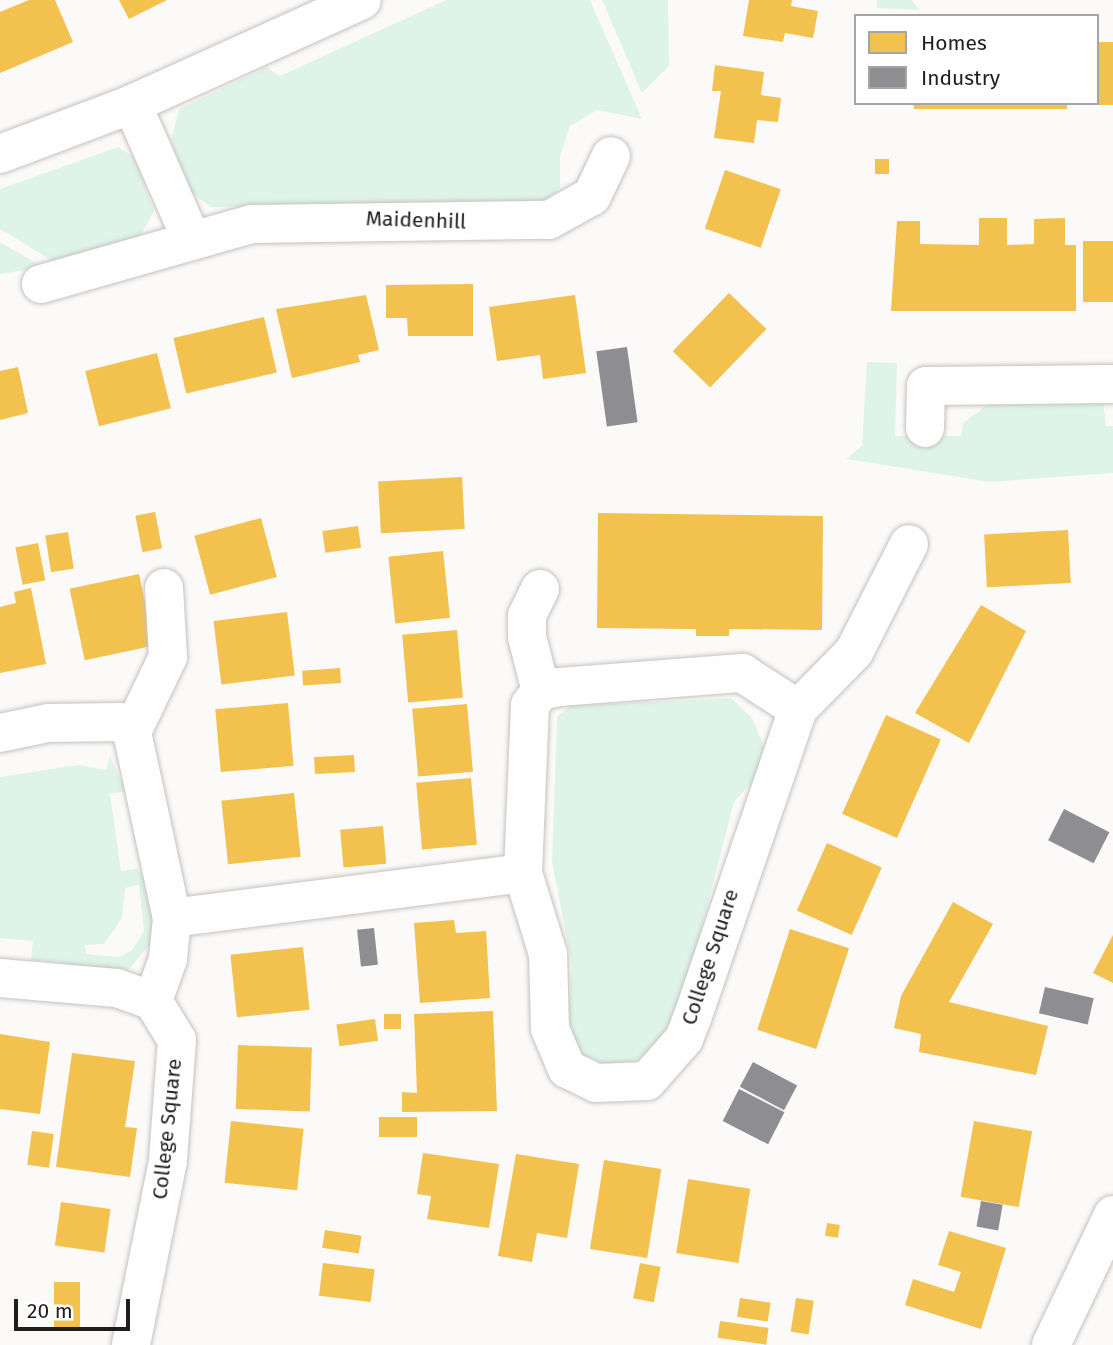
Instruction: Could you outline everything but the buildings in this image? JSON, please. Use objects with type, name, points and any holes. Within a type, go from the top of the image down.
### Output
[{"type":"street","points":[[0,154],[132,104],[362,0]]},
{"type":"street","points":[[132,104],[190,236]]},
{"type":"street","name":"Maidenhill","points":[[41,284],[190,236],[252,224],[352,218],[549,220],[592,196],[611,156]]},
{"type":"street","points":[[925,428],[926,386],[1097,385]]},
{"type":"street","name":"College Square","points":[[541,691],[526,724],[523,873],[548,954],[556,1053],[567,1069],[596,1083],[647,1081],[684,1039],[798,709],[854,652],[909,544]]},
{"type":"street","points":[[0,978],[117,988],[153,1001],[168,959],[172,918],[132,732],[168,657],[164,588]]},
{"type":"street","points":[[540,589],[527,616],[527,637],[541,691],[742,673],[798,709]]},
{"type":"street","points":[[0,733],[48,723],[120,722],[132,732]]},
{"type":"street","points":[[172,918],[523,873]]},
{"type":"street","name":"College Square","points":[[131,1345],[169,1161],[177,1040],[153,1001]]},
{"type":"street","points":[[1051,1345],[1113,1215]]},
{"type":"green space","points":[[446,0],[590,0],[642,119],[597,110],[570,126],[560,156],[560,188],[544,203],[211,207],[189,191],[171,140],[179,109],[267,67],[280,76]]},
{"type":"green space","points":[[602,0],[668,0],[669,66],[642,93]]},
{"type":"green space","points":[[877,0],[911,0],[920,10],[877,8]]},
{"type":"green space","points":[[118,147],[135,158],[154,211],[137,242],[56,263],[0,229],[0,189]]},
{"type":"green space","points":[[0,242],[43,267],[0,274]]},
{"type":"green space","points":[[867,362],[897,363],[895,436],[961,436],[963,423],[993,401],[1103,399],[1106,426],[1113,426],[1113,473],[990,482],[846,459],[862,446]]},
{"type":"green space","points":[[731,698],[752,718],[766,751],[765,768],[734,802],[678,1020],[654,1051],[631,1062],[603,1063],[582,1054],[567,1031],[572,965],[552,862],[557,716],[571,706]]},
{"type":"green space","points":[[110,756],[126,791],[110,794],[121,871],[137,869],[153,886],[155,939],[128,970],[69,973],[61,962],[31,960],[33,941],[0,938],[0,777],[78,765],[106,770]],"holes":[[[139,885],[144,931],[132,950],[119,957],[87,954],[84,945],[104,944],[122,918],[125,888]]]}]
